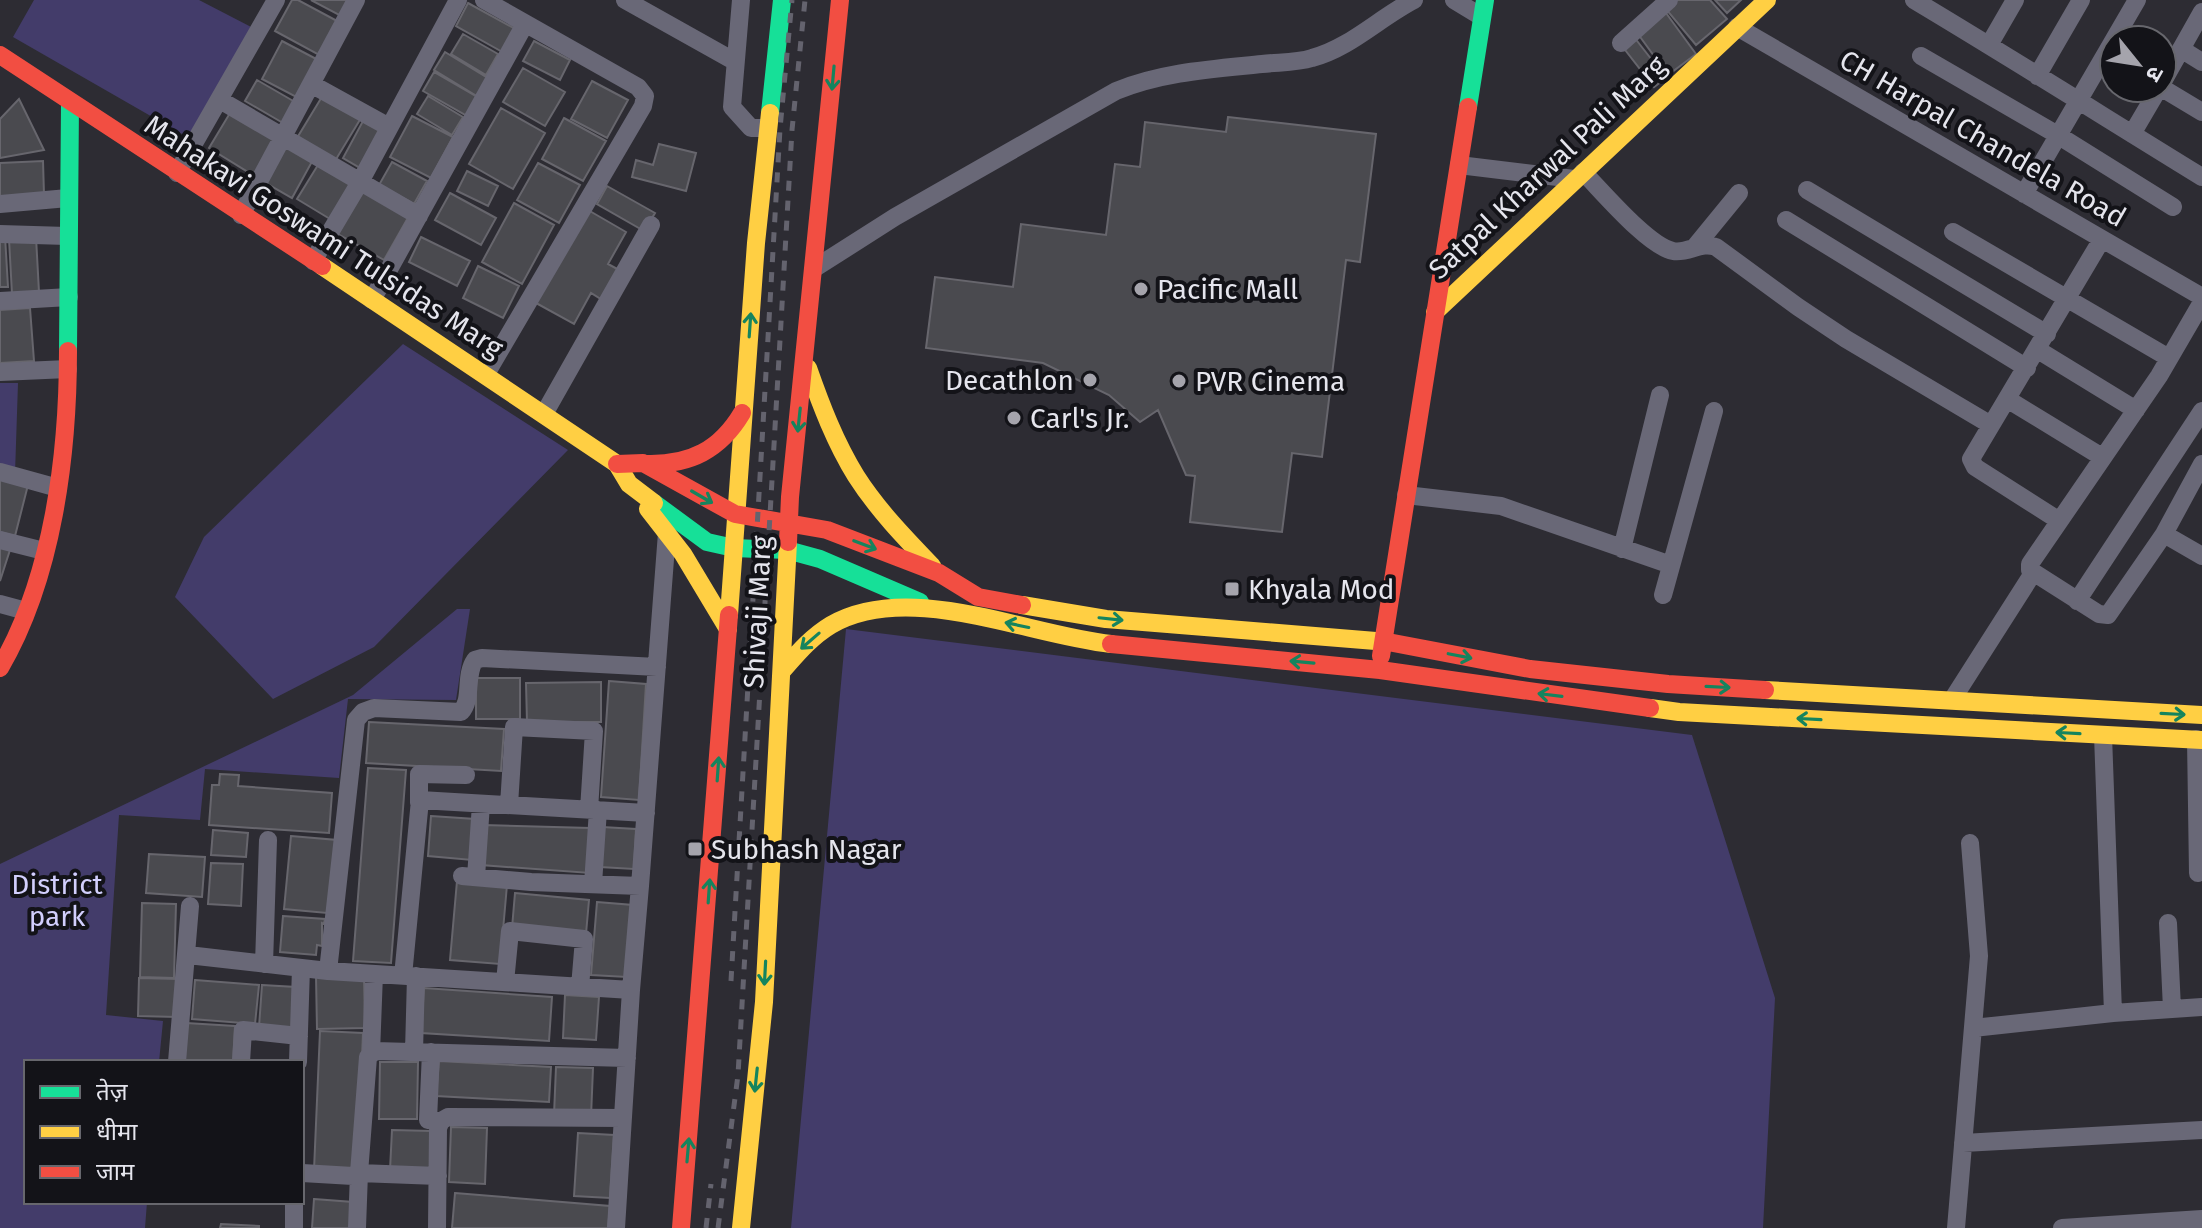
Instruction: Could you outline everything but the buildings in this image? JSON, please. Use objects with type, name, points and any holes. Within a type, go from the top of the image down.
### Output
[{"type":"street","points":[[177,173],[276,0]]},
{"type":"street","points":[[241,215],[356,0]]},
{"type":"street","points":[[313,261],[360,182],[458,0]]},
{"type":"street","points":[[484,0],[638,87],[643,91],[645,101],[486,374]]},
{"type":"street","points":[[625,0],[734,61]]},
{"type":"street","points":[[741,0],[732,107],[751,128],[766,128]]},
{"type":"street","name":"Shivaji Marg","points":[[681,1228],[766,128],[782,0]]},
{"type":"street","name":"Shivaji Marg","points":[[741,1228],[764,1002],[790,497],[840,0]]},
{"type":"street","points":[[815,268],[895,217],[1116,91],[1140,82],[1212,69],[1309,59],[1336,50],[1414,0]]},
{"type":"street","points":[[1435,312],[1483,8],[1454,0]]},
{"type":"street","points":[[1621,43],[1669,0]]},
{"type":"street","name":"Satpal Kharwal Pali Marg","points":[[1380,670],[1435,312],[1767,0]]},
{"type":"street","points":[[1914,0],[2202,177]]},
{"type":"street","points":[[1989,45],[2015,0]]},
{"type":"street","points":[[2037,76],[2081,0]]},
{"type":"street","points":[[2024,194],[2056,134],[2137,0]]},
{"type":"street","points":[[2178,55],[2202,12]]},
{"type":"street","points":[[372,300],[525,24]]},
{"type":"street","name":"CH Harpal Chandela Road","points":[[1737,27],[2202,300]]},
{"type":"street","points":[[2181,49],[2202,62]]},
{"type":"street","name":"Mahakavi Goswami Tulsidas Marg","points":[[0,55],[486,374],[617,464],[629,484],[707,542],[734,548],[787,550],[820,559],[935,609]]},
{"type":"street","points":[[1921,56],[2056,134],[2173,207]]},
{"type":"street","points":[[311,84],[389,127]]},
{"type":"street","points":[[2178,97],[2202,112]]},
{"type":"street","points":[[220,100],[419,216]]},
{"type":"street","points":[[0,668],[14,644],[26,611],[56,510],[68,369],[70,103]]},
{"type":"street","points":[[2132,134],[2150,104]]},
{"type":"street","points":[[1459,165],[1578,176],[1654,242],[1676,252],[1709,245],[1716,247],[1834,331],[1991,425]]},
{"type":"street","points":[[1807,190],[2043,342],[2136,410]]},
{"type":"street","points":[[1694,248],[1739,193]]},
{"type":"street","points":[[0,204],[68,198]]},
{"type":"street","points":[[1786,220],[2027,368]]},
{"type":"street","points":[[544,414],[651,225]]},
{"type":"street","points":[[1953,232],[2169,358]]},
{"type":"street","points":[[0,234],[67,236]]},
{"type":"street","points":[[2058,520],[1973,465],[1972,456],[2102,239]]},
{"type":"street","points":[[0,301],[69,297]]},
{"type":"street","points":[[2201,467],[2164,534],[2111,613],[2105,616],[2099,614],[2033,573],[2030,564],[2136,410],[2202,300]]},
{"type":"street","points":[[805,361],[828,424],[856,475],[890,522],[939,573]]},
{"type":"street","points":[[0,372],[68,369]]},
{"type":"street","points":[[1622,549],[1660,395]]},
{"type":"street","points":[[2007,399],[2102,457]]},
{"type":"street","points":[[617,464],[674,464],[704,455],[735,426],[745,408]]},
{"type":"street","points":[[1663,595],[1714,411]]},
{"type":"street","points":[[2077,601],[2202,411]]},
{"type":"street","points":[[643,463],[735,514],[827,530],[939,573],[978,597],[1106,619],[1383,641],[1530,669],[1668,684],[2202,715]]},
{"type":"street","points":[[0,472],[58,488]]},
{"type":"street","points":[[629,484],[705,588],[728,629]]},
{"type":"street","points":[[1406,495],[1501,506],[1671,565]]},
{"type":"street","points":[[616,1228],[631,990],[667,533]]},
{"type":"street","points":[[2164,534],[2202,556]]},
{"type":"street","points":[[0,540],[44,551]]},
{"type":"street","points":[[1952,700],[2033,573]]},
{"type":"street","points":[[0,604],[26,611]]},
{"type":"street","points":[[782,671],[807,642],[831,625],[858,613],[887,607],[935,609],[1106,644],[1380,670],[1679,712],[2199,739],[2198,873]]},
{"type":"street","points":[[328,971],[356,720],[363,712],[374,708],[461,712],[467,704],[469,668],[475,660],[482,658],[657,667]]},
{"type":"street","points":[[509,805],[514,727],[594,731],[593,884]]},
{"type":"street","points":[[2103,735],[2113,1013]]},
{"type":"street","points":[[466,775],[419,774],[409,976],[423,1052],[428,1120],[441,1121],[448,1117],[623,1118]]},
{"type":"street","points":[[419,803],[423,800],[646,813]]},
{"type":"street","points":[[481,804],[469,877],[640,886]]},
{"type":"street","points":[[264,964],[268,840]]},
{"type":"street","points":[[1956,1228],[1979,956],[1970,843]]},
{"type":"street","points":[[177,1060],[190,906]]},
{"type":"street","points":[[2168,923],[2172,1009]]},
{"type":"street","points":[[505,982],[510,931],[584,939],[580,987]]},
{"type":"street","points":[[188,955],[328,971],[631,990]]},
{"type":"street","points":[[298,1060],[301,968]]},
{"type":"street","points":[[357,1228],[374,974]]},
{"type":"street","points":[[1973,1028],[2202,1007]]},
{"type":"street","points":[[241,1060],[243,1030],[299,1036]]},
{"type":"street","points":[[371,1053],[627,1058]]},
{"type":"street","points":[[437,1228],[438,1128],[441,1121]]},
{"type":"street","points":[[1963,1143],[2202,1130]]},
{"type":"street","points":[[304,1173],[438,1176]]},
{"type":"street","points":[[294,1204],[294,1228]]},
{"type":"street","points":[[2062,1228],[2202,1219]]},
{"type":"green space","points":[[34,0],[199,0],[259,31],[196,142],[13,37]]},
{"type":"green space","points":[[403,344],[568,450],[374,647],[273,699],[175,597],[204,537]]},
{"type":"green space","points":[[0,383],[18,383],[15,474],[0,470]]},
{"type":"green space","name":"District park","points":[[457,609],[470,609],[456,700],[348,699],[339,778],[205,769],[200,820],[119,815],[106,1015],[163,1021],[159,1060],[24,1060],[24,1204],[147,1204],[145,1228],[0,1228],[0,864],[353,695]]},
{"type":"green space","points":[[846,629],[1692,735],[1775,998],[1763,1228],[791,1228]]},
{"type":"railway","points":[[731,981],[780,129],[792,0]]},
{"type":"railway","points":[[718,1228],[738,1075],[792,130],[805,0]]},
{"type":"railway","points":[[706,1228],[711,1184]]},
{"type":"traffic: fast","points":[[770,113],[782,0]]},
{"type":"traffic: fast","points":[[1468,107],[1485,0]]},
{"type":"traffic: fast","points":[[68,351],[70,103]]},
{"type":"traffic: fast","points":[[654,503],[707,542],[734,548],[787,550],[820,559],[920,602]]},
{"type":"traffic: slow","points":[[1435,312],[1767,0]]},
{"type":"traffic: slow","points":[[729,615],[756,243],[770,113]]},
{"type":"traffic: slow","points":[[322,266],[617,464],[629,484],[654,503]]},
{"type":"traffic: slow","points":[[808,368],[829,423],[856,476],[882,512],[932,566]]},
{"type":"traffic: slow","points":[[648,509],[683,554],[728,629]]},
{"type":"traffic: slow","points":[[741,1228],[764,1002],[788,542]]},
{"type":"traffic: slow","points":[[1022,605],[1106,619],[1388,642]]},
{"type":"traffic: slow","points":[[782,671],[811,640],[831,625],[862,613],[896,608],[969,614],[1111,644]]},
{"type":"traffic: slow","points":[[1765,690],[2202,715]]},
{"type":"traffic: slow","points":[[1650,708],[2202,740]]},
{"type":"traffic: jam","points":[[788,542],[840,0]]},
{"type":"traffic: jam","points":[[0,55],[322,266]]},
{"type":"traffic: jam","points":[[1381,656],[1468,107]]},
{"type":"traffic: jam","points":[[0,668],[33,595],[54,514],[65,432],[68,351]]},
{"type":"traffic: jam","points":[[647,464],[677,462],[702,453],[724,437],[742,413]]},
{"type":"traffic: jam","points":[[617,464],[643,463],[735,514],[827,530],[939,573],[978,597],[1022,605]]},
{"type":"traffic: jam","points":[[681,1228],[729,615]]},
{"type":"traffic: jam","points":[[1388,642],[1530,669],[1668,684],[1765,690]]},
{"type":"traffic: jam","points":[[1111,644],[1380,670],[1650,708]]},
{"type":"place","name":"Pacific Mall","points":[[1141,289]]},
{"type":"place","name":"Decathlon","points":[[1090,380]]},
{"type":"place","name":"PVR Cinema","points":[[1179,381]]},
{"type":"place","name":"Carl's Jr.","points":[[1014,418]]},
{"type":"place","name":"Khyala Mod","points":[[1232,589]]},
{"type":"place","name":"Subhash Nagar","points":[[695,849]]}]
